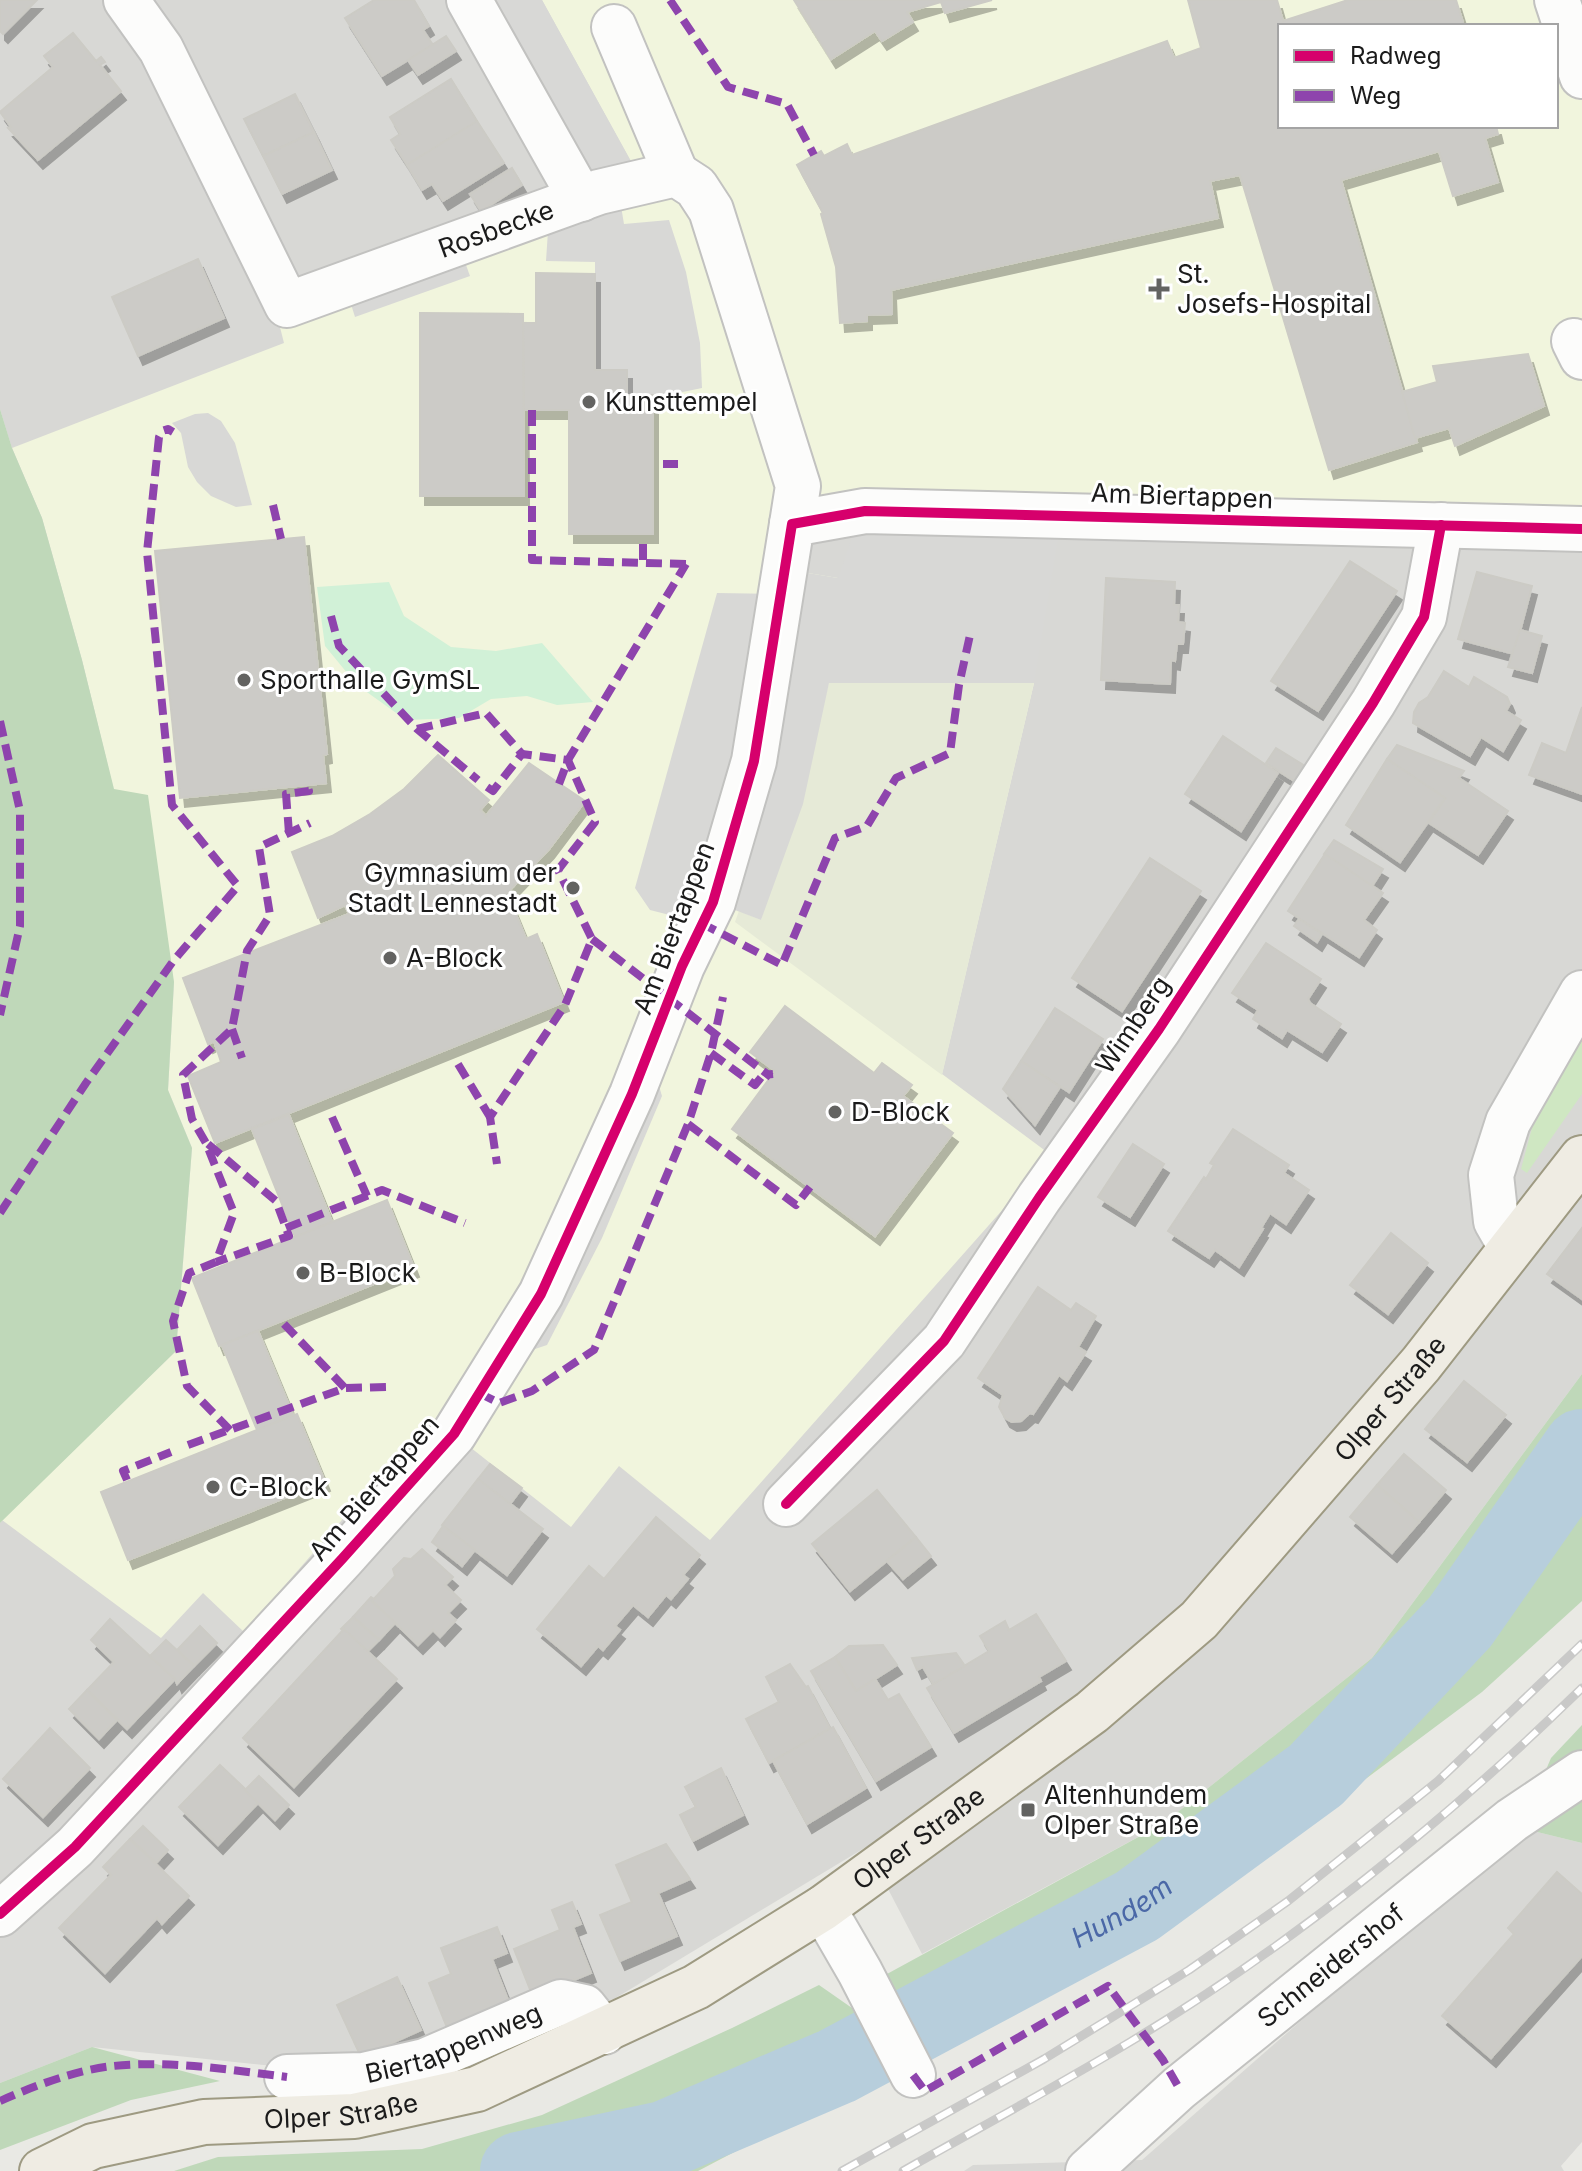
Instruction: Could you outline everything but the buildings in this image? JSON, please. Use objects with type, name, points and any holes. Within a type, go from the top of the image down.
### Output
[{"type":"main road","name":"Olper Straße","points":[[42,2171],[93,2146],[204,2122],[354,2116],[477,2089],[696,1987],[823,1908],[1092,1712],[1199,1620],[1421,1364],[1582,1158]]},
{"type":"street","name":"Rosbecke","points":[[126,0],[161,49],[287,305],[599,192],[676,174]]},
{"type":"street","points":[[469,0],[581,199]]},
{"type":"street","points":[[1557,0],[1582,76]]},
{"type":"street","points":[[614,27],[676,174],[696,187],[711,210],[798,486],[792,524]]},
{"type":"street","name":"Am Biertappen","points":[[0,1914],[75,1847],[454,1434],[541,1294],[632,1094],[682,966],[713,902],[754,761],[792,524],[865,511],[1582,529]]},
{"type":"street","name":"Wimberg","points":[[786,1504],[944,1341],[1039,1198],[1159,1029],[1373,703],[1424,617],[1441,525]]},
{"type":"street","points":[[1511,1247],[1496,1221],[1491,1175],[1508,1122],[1582,993]]},
{"type":"street","name":"Schneidershof","points":[[1088,2171],[1216,2058],[1512,1820],[1582,1773]]},
{"type":"street","points":[[823,1908],[913,2075]]},
{"type":"street","name":"Biertappenweg","points":[[287,2077],[364,2075],[425,2061],[561,2002],[584,2007],[604,2032]]},
{"type":"shaded area","points":[[0,0],[1582,0],[1582,1374],[1372,1658],[1164,1823],[922,1954],[866,1847],[614,1999],[331,2072],[92,2047],[0,2083],[0,1523],[176,1351],[192,1148],[168,1090],[174,982],[0,409]]},
{"type":"shaded area","points":[[469,0],[542,0],[642,182],[618,188],[624,224],[669,220],[686,272],[700,343],[702,388],[673,394],[627,395],[627,370],[595,370],[595,262],[546,261],[548,231],[573,218]]},
{"type":"shaded area","name":"Gymnasium der Stadt Lennestadt","points":[[542,0],[1582,0],[1582,529],[792,524],[784,569],[838,578],[959,685],[1034,683],[942,1074],[1051,1155],[710,1540],[619,1466],[571,1527],[432,1417],[244,1632],[203,1593],[161,1638],[2,1520],[176,1351],[192,1148],[168,1090],[174,982],[114,790],[42,518],[12,448],[284,343],[280,327],[573,218],[642,181]]},
{"type":"shaded area","points":[[463,257],[470,276],[355,317],[349,298]]},
{"type":"shaded area","points":[[0,409],[12,448],[42,518],[114,789],[148,795],[174,982],[168,1090],[192,1148],[176,1351],[0,1523]]},
{"type":"shaded area","points":[[208,413],[221,421],[235,443],[252,505],[236,507],[211,496],[188,467],[181,433],[172,423],[195,414]]},
{"type":"shaded area","points":[[1060,527],[1034,683],[829,683],[803,804],[761,920],[714,902],[701,923],[650,910],[635,888],[717,593],[779,594],[784,569],[838,578],[855,529]]},
{"type":"shaded area","points":[[389,582],[404,616],[451,647],[496,651],[542,643],[593,702],[557,705],[527,696],[491,699],[459,718],[406,720],[357,685],[325,646],[317,587]]},
{"type":"shaded area","points":[[829,683],[1034,683],[942,1075],[735,922],[739,911],[761,920]]},
{"type":"shaded area","points":[[655,1073],[662,1096],[602,1238],[547,1345],[526,1352]]},
{"type":"shaded area","points":[[1582,1374],[1582,1601],[1482,1692],[1213,1893],[929,2057],[887,1974],[1164,1823],[1372,1658]]},
{"type":"shaded area","points":[[1582,1725],[1582,1843],[1521,1828],[1551,1758]]},
{"type":"shaded area","points":[[1521,1828],[1582,1843],[1582,2142],[1561,2166],[1564,2171],[964,2171],[973,2165],[1142,2160]]},
{"type":"shaded area","points":[[819,1985],[852,2008],[887,2072],[698,2171],[174,2171],[218,2157],[422,2149],[542,2115]]},
{"type":"shaded area","points":[[92,2047],[220,2081],[131,2100],[0,2150],[0,2083]]},
{"type":"green space","points":[[1582,1038],[1582,1094],[1527,1173],[1521,1169],[1532,1128]]},
{"type":"waterway","name":"Hundem","points":[[519,2171],[664,2140],[837,2066],[1137,1906],[1316,1775],[1460,1622],[1582,1448]]},
{"type":"railway","points":[[842,2171],[1044,2059],[1189,1970],[1288,1901],[1438,1781],[1582,1644]]},
{"type":"railway","points":[[903,2171],[1130,2042],[1250,1964],[1309,1922],[1422,1832],[1582,1688]]},
{"type":"marked path","points":[[670,0],[728,87],[787,104],[814,155]]},
{"type":"marked path","points":[[532,410],[532,560],[686,564]]},
{"type":"marked path","points":[[0,1213],[86,1083],[174,960],[238,886],[172,805],[147,552],[159,437],[162,431],[168,429],[173,432]]},
{"type":"marked path","points":[[663,464],[678,464]]},
{"type":"marked path","points":[[273,505],[281,539]]},
{"type":"marked path","points":[[643,544],[643,562]]},
{"type":"marked path","points":[[559,784],[568,760],[686,564]]},
{"type":"marked path","points":[[331,616],[339,646],[417,729],[478,780]]},
{"type":"marked path","points":[[701,923],[782,965],[835,838],[867,826],[896,778],[950,753],[959,685],[970,635]]},
{"type":"marked path","points":[[417,729],[486,713],[522,754]]},
{"type":"marked path","points":[[0,721],[20,811],[20,926],[0,1015]]},
{"type":"marked path","points":[[487,787],[493,791],[522,754],[568,760],[595,822],[558,870],[592,939],[565,1005],[490,1117],[497,1164]]},
{"type":"marked path","points":[[289,833],[286,794],[309,791],[307,785]]},
{"type":"marked path","points":[[230,1430],[187,1386],[173,1321],[189,1273],[216,1262],[234,1213],[206,1143],[192,1119],[183,1075],[232,1029],[247,951],[270,915],[259,847],[310,823]]},
{"type":"marked path","points":[[592,939],[771,1077]]},
{"type":"marked path","points":[[479,1393],[499,1403],[532,1391],[594,1350],[688,1124],[711,1053],[723,997]]},
{"type":"marked path","points":[[232,1029],[242,1058]]},
{"type":"marked path","points":[[711,1053],[755,1085],[763,1075],[773,1074]]},
{"type":"marked path","points":[[458,1064],[490,1117]]},
{"type":"marked path","points":[[332,1117],[367,1196]]},
{"type":"marked path","points":[[688,1124],[796,1205],[810,1187]]},
{"type":"marked path","points":[[208,1144],[276,1201],[289,1236],[216,1262]]},
{"type":"marked path","points":[[286,1228],[382,1190],[465,1223]]},
{"type":"marked path","points":[[284,1324],[345,1388]]},
{"type":"marked path","points":[[188,1445],[345,1388],[388,1387]]},
{"type":"marked path","points":[[127,1480],[123,1471],[171,1452]]},
{"type":"marked path","points":[[913,2075],[925,2091],[1108,1986],[1163,2060],[1179,2088]]},
{"type":"marked path","points":[[0,2101],[55,2079],[135,2064],[178,2065],[287,2077]]},
{"type":"cycle path","points":[[0,1914],[75,1847],[454,1434],[541,1294],[632,1094],[682,966],[713,902],[754,761],[792,524],[865,511],[1582,529]]},
{"type":"cycle path","points":[[786,1504],[944,1341],[1039,1198],[1159,1029],[1373,703],[1424,617],[1441,525]]},
{"type":"place","name":"St. Josefs-Hospital","points":[[1159,289]]},
{"type":"place","name":"Kunsttempel","points":[[589,402]]},
{"type":"place","name":"Sporthalle GymSL","points":[[244,680]]},
{"type":"place","name":"Gymnasium der Stadt Lennestadt","points":[[573,888]]},
{"type":"place","name":"A-Block","points":[[390,958]]},
{"type":"place","name":"D-Block","points":[[835,1112]]},
{"type":"place","name":"B-Block","points":[[303,1273]]},
{"type":"place","name":"C-Block","points":[[213,1487]]},
{"type":"place","name":"Altenhundem Olper Straße","points":[[1028,1810]]}]
